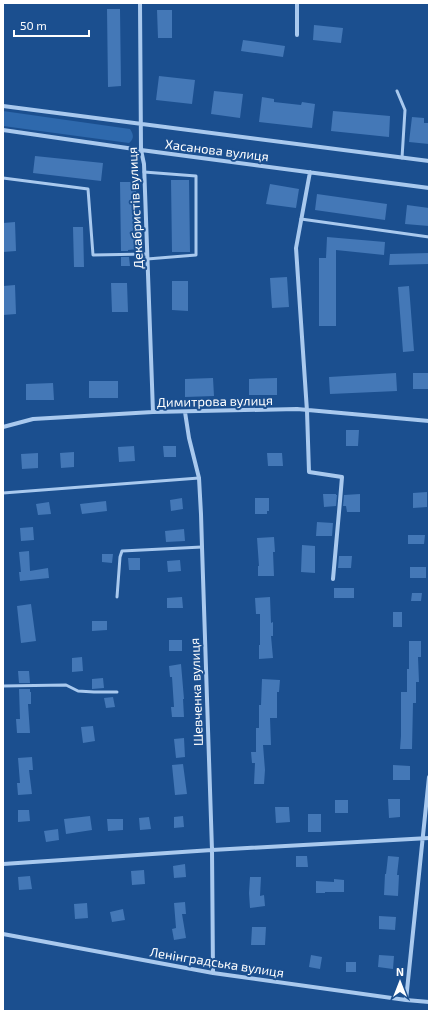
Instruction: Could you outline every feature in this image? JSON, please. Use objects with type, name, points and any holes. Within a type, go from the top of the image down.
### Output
[{"type":"street","name":"Декабристів вулиця","points":[[140,3],[141,150],[144,172],[153,412]]},
{"type":"street","points":[[297,3],[297,34]]},
{"type":"street","name":"Хасанова вулиця","points":[[3,106],[429,161]]},
{"type":"street","name":"Хасанова вулиця","points":[[3,130],[141,150],[429,188]]},
{"type":"street","points":[[310,172],[296,248],[307,410],[309,472],[342,477],[333,579]]},
{"type":"street","name":"Димитрова вулиця","points":[[3,427],[32,419],[153,412],[296,409],[429,421]]},
{"type":"street","name":"Шевченка вулиця","points":[[185,412],[189,438],[199,478],[202,514],[212,850],[214,973]]},
{"type":"street","points":[[406,1000],[429,777]]},
{"type":"street","points":[[3,864],[212,850],[429,838]]},
{"type":"street","name":"Ленінградська вулиця","points":[[3,934],[214,973],[429,1002]]},
{"type":"lane","points":[[397,91],[405,110],[402,158]]},
{"type":"lane","points":[[3,178],[88,189],[93,255],[196,255],[196,176],[144,172]]},
{"type":"lane","points":[[301,219],[429,237]]},
{"type":"lane","points":[[3,493],[199,478]]},
{"type":"lane","points":[[117,597],[120,558],[122,551],[202,547]]},
{"type":"lane","points":[[3,686],[66,685],[78,692],[117,692]]},
{"type":"shaded area","points":[[3,111],[130,129],[133,134],[133,138],[129,143],[3,126]]},
{"type":"building","points":[[107,9],[120,9],[121,86],[108,87]]},
{"type":"building","points":[[157,10],[172,10],[172,38],[158,38]]},
{"type":"building","points":[[314,25],[343,28],[341,43],[313,40]]},
{"type":"building","points":[[243,40],[285,46],[283,57],[241,51]]},
{"type":"building","points":[[159,76],[195,80],[192,104],[156,100]]},
{"type":"building","points":[[214,91],[243,94],[240,118],[211,114]]},
{"type":"building","points":[[262,97],[274,99],[274,102],[301,105],[302,102],[315,104],[312,128],[259,122]]},
{"type":"building","points":[[333,111],[390,116],[389,137],[331,131]]},
{"type":"building","points":[[412,117],[424,118],[424,123],[429,123],[429,144],[409,142]]},
{"type":"building","points":[[35,156],[103,163],[101,181],[33,173]]},
{"type":"building","points":[[171,180],[189,180],[190,252],[172,252]]},
{"type":"building","points":[[120,182],[136,182],[137,249],[128,251],[121,251]]},
{"type":"building","points":[[270,184],[299,189],[296,208],[266,204]]},
{"type":"building","points":[[317,194],[387,204],[385,220],[315,210]]},
{"type":"building","points":[[407,205],[429,208],[429,226],[405,224]]},
{"type":"building","points":[[15,222],[16,251],[3,252],[3,223]]},
{"type":"building","points":[[73,227],[83,227],[84,267],[74,267]]},
{"type":"building","points":[[327,237],[385,242],[384,255],[336,250],[336,326],[319,326],[319,258],[326,258]]},
{"type":"building","points":[[429,253],[429,264],[389,265],[390,254]]},
{"type":"building","points":[[121,257],[129,257],[130,266],[121,266]]},
{"type":"building","points":[[287,277],[289,307],[272,308],[270,278]]},
{"type":"building","points":[[172,281],[188,281],[188,311],[172,310]]},
{"type":"building","points":[[111,283],[127,283],[128,312],[112,312]]},
{"type":"building","points":[[15,285],[16,314],[3,315],[3,286]]},
{"type":"building","points":[[409,286],[414,351],[403,352],[398,287]]},
{"type":"building","points":[[396,373],[397,391],[330,394],[329,377]]},
{"type":"building","points":[[413,373],[429,373],[429,389],[413,389]]},
{"type":"building","points":[[213,378],[214,396],[185,397],[185,379]]},
{"type":"building","points":[[277,378],[277,395],[249,395],[249,379]]},
{"type":"building","points":[[89,381],[118,381],[118,398],[89,398]]},
{"type":"building","points":[[53,383],[54,400],[26,400],[26,384]]},
{"type":"building","points":[[346,430],[359,430],[358,446],[346,446]]},
{"type":"building","points":[[134,446],[135,461],[119,462],[118,447]]},
{"type":"building","points":[[163,446],[176,446],[176,457],[164,457]]},
{"type":"building","points":[[74,452],[74,467],[61,468],[60,453]]},
{"type":"building","points":[[38,453],[38,468],[22,469],[21,454]]},
{"type":"building","points":[[267,453],[282,453],[283,466],[268,466]]},
{"type":"building","points":[[427,492],[427,507],[413,508],[413,493]]},
{"type":"building","points":[[323,494],[336,494],[336,506],[324,507]]},
{"type":"building","points":[[360,494],[360,512],[347,512],[346,506],[343,506],[344,495]]},
{"type":"building","points":[[182,498],[183,509],[171,511],[170,500]]},
{"type":"building","points":[[255,498],[269,498],[269,511],[267,511],[267,514],[255,514]]},
{"type":"building","points":[[106,501],[107,511],[82,514],[80,504]]},
{"type":"building","points":[[49,502],[51,514],[38,515],[36,504]]},
{"type":"building","points":[[317,522],[333,523],[332,536],[316,536]]},
{"type":"building","points":[[33,527],[34,540],[21,541],[20,528]]},
{"type":"building","points":[[184,529],[185,541],[166,542],[165,531]]},
{"type":"building","points":[[408,535],[425,535],[424,544],[408,544]]},
{"type":"building","points":[[274,537],[274,576],[258,576],[259,566],[257,538]]},
{"type":"building","points":[[302,545],[315,546],[315,573],[301,572]]},
{"type":"building","points":[[29,551],[30,571],[48,568],[49,578],[20,581],[19,572],[21,572],[19,552]]},
{"type":"building","points":[[102,554],[113,554],[112,563],[102,562]]},
{"type":"building","points":[[339,556],[352,556],[351,568],[338,568]]},
{"type":"building","points":[[128,558],[140,558],[140,570],[129,570]]},
{"type":"building","points":[[180,560],[181,571],[168,572],[167,561]]},
{"type":"building","points":[[410,567],[426,567],[426,578],[410,578]]},
{"type":"building","points":[[334,588],[354,588],[354,598],[334,598]]},
{"type":"building","points":[[412,593],[422,593],[421,601],[411,601]]},
{"type":"building","points":[[182,597],[183,608],[167,608],[167,598]]},
{"type":"building","points":[[270,597],[271,623],[273,622],[273,636],[271,636],[273,658],[259,659],[260,614],[256,614],[255,598]]},
{"type":"building","points":[[31,604],[36,641],[21,643],[17,606]]},
{"type":"building","points":[[393,612],[402,612],[402,627],[393,627]]},
{"type":"building","points":[[92,621],[107,621],[107,630],[92,631]]},
{"type":"building","points":[[169,640],[182,640],[182,651],[169,651]]},
{"type":"building","points":[[409,641],[421,641],[421,657],[418,657],[419,682],[416,682],[416,703],[413,703],[412,749],[400,749],[401,692],[407,692]]},
{"type":"building","points":[[82,657],[83,671],[72,672],[72,658]]},
{"type":"building","points":[[181,664],[184,717],[172,717],[171,707],[174,707],[172,677],[170,677],[169,666]]},
{"type":"building","points":[[18,671],[29,671],[30,683],[19,683]]},
{"type":"building","points":[[103,678],[104,688],[92,689],[92,679]]},
{"type":"building","points":[[262,679],[280,680],[279,692],[277,692],[277,718],[270,718],[271,745],[263,745],[265,770],[264,784],[254,784],[255,763],[252,763],[251,752],[256,752],[256,728],[259,728],[259,705],[261,705]]},
{"type":"building","points":[[19,689],[30,689],[31,692],[31,704],[28,704],[30,733],[17,733],[16,719],[20,719]]},
{"type":"building","points":[[113,697],[115,707],[106,708],[104,698]]},
{"type":"building","points":[[93,726],[95,741],[83,743],[81,727]]},
{"type":"building","points":[[184,738],[185,757],[176,758],[174,739]]},
{"type":"building","points":[[32,757],[33,770],[29,770],[32,794],[18,795],[17,783],[20,783],[18,758]]},
{"type":"building","points":[[183,764],[187,794],[175,795],[172,765]]},
{"type":"building","points":[[393,765],[410,766],[410,780],[393,780]]},
{"type":"building","points":[[388,799],[400,799],[400,817],[389,818]]},
{"type":"building","points":[[335,800],[348,800],[348,813],[335,813]]},
{"type":"building","points":[[275,807],[289,807],[290,822],[276,823]]},
{"type":"building","points":[[18,810],[29,810],[30,821],[18,822]]},
{"type":"building","points":[[308,814],[321,814],[321,832],[308,832]]},
{"type":"building","points":[[90,816],[92,830],[66,834],[64,819]]},
{"type":"building","points":[[183,816],[184,827],[174,828],[174,817]]},
{"type":"building","points":[[149,817],[151,829],[140,830],[139,818]]},
{"type":"building","points":[[107,819],[123,819],[123,830],[108,831]]},
{"type":"building","points":[[58,829],[59,840],[46,842],[44,831]]},
{"type":"building","points":[[296,856],[307,856],[308,867],[296,867]]},
{"type":"building","points":[[388,856],[399,857],[397,875],[399,875],[398,896],[384,895]]},
{"type":"building","points":[[185,864],[186,877],[174,878],[173,866]]},
{"type":"building","points":[[144,870],[145,884],[132,885],[131,871]]},
{"type":"building","points":[[30,876],[32,889],[19,890],[18,877]]},
{"type":"building","points":[[250,877],[261,877],[260,896],[264,895],[265,906],[250,908]]},
{"type":"building","points":[[334,879],[344,880],[344,892],[316,893],[316,881],[334,882]]},
{"type":"building","points":[[185,902],[186,914],[182,914],[186,938],[174,940],[172,929],[176,928],[174,903]]},
{"type":"building","points":[[87,903],[88,918],[75,919],[74,904]]},
{"type":"building","points":[[123,909],[125,920],[112,922],[110,912]]},
{"type":"building","points":[[379,916],[396,917],[395,930],[379,929]]},
{"type":"building","points":[[252,927],[266,927],[265,945],[251,945]]},
{"type":"building","points":[[311,955],[322,957],[320,969],[309,967]]},
{"type":"building","points":[[379,955],[394,956],[393,969],[378,967]]},
{"type":"building","points":[[346,962],[356,962],[356,972],[346,972]]}]
